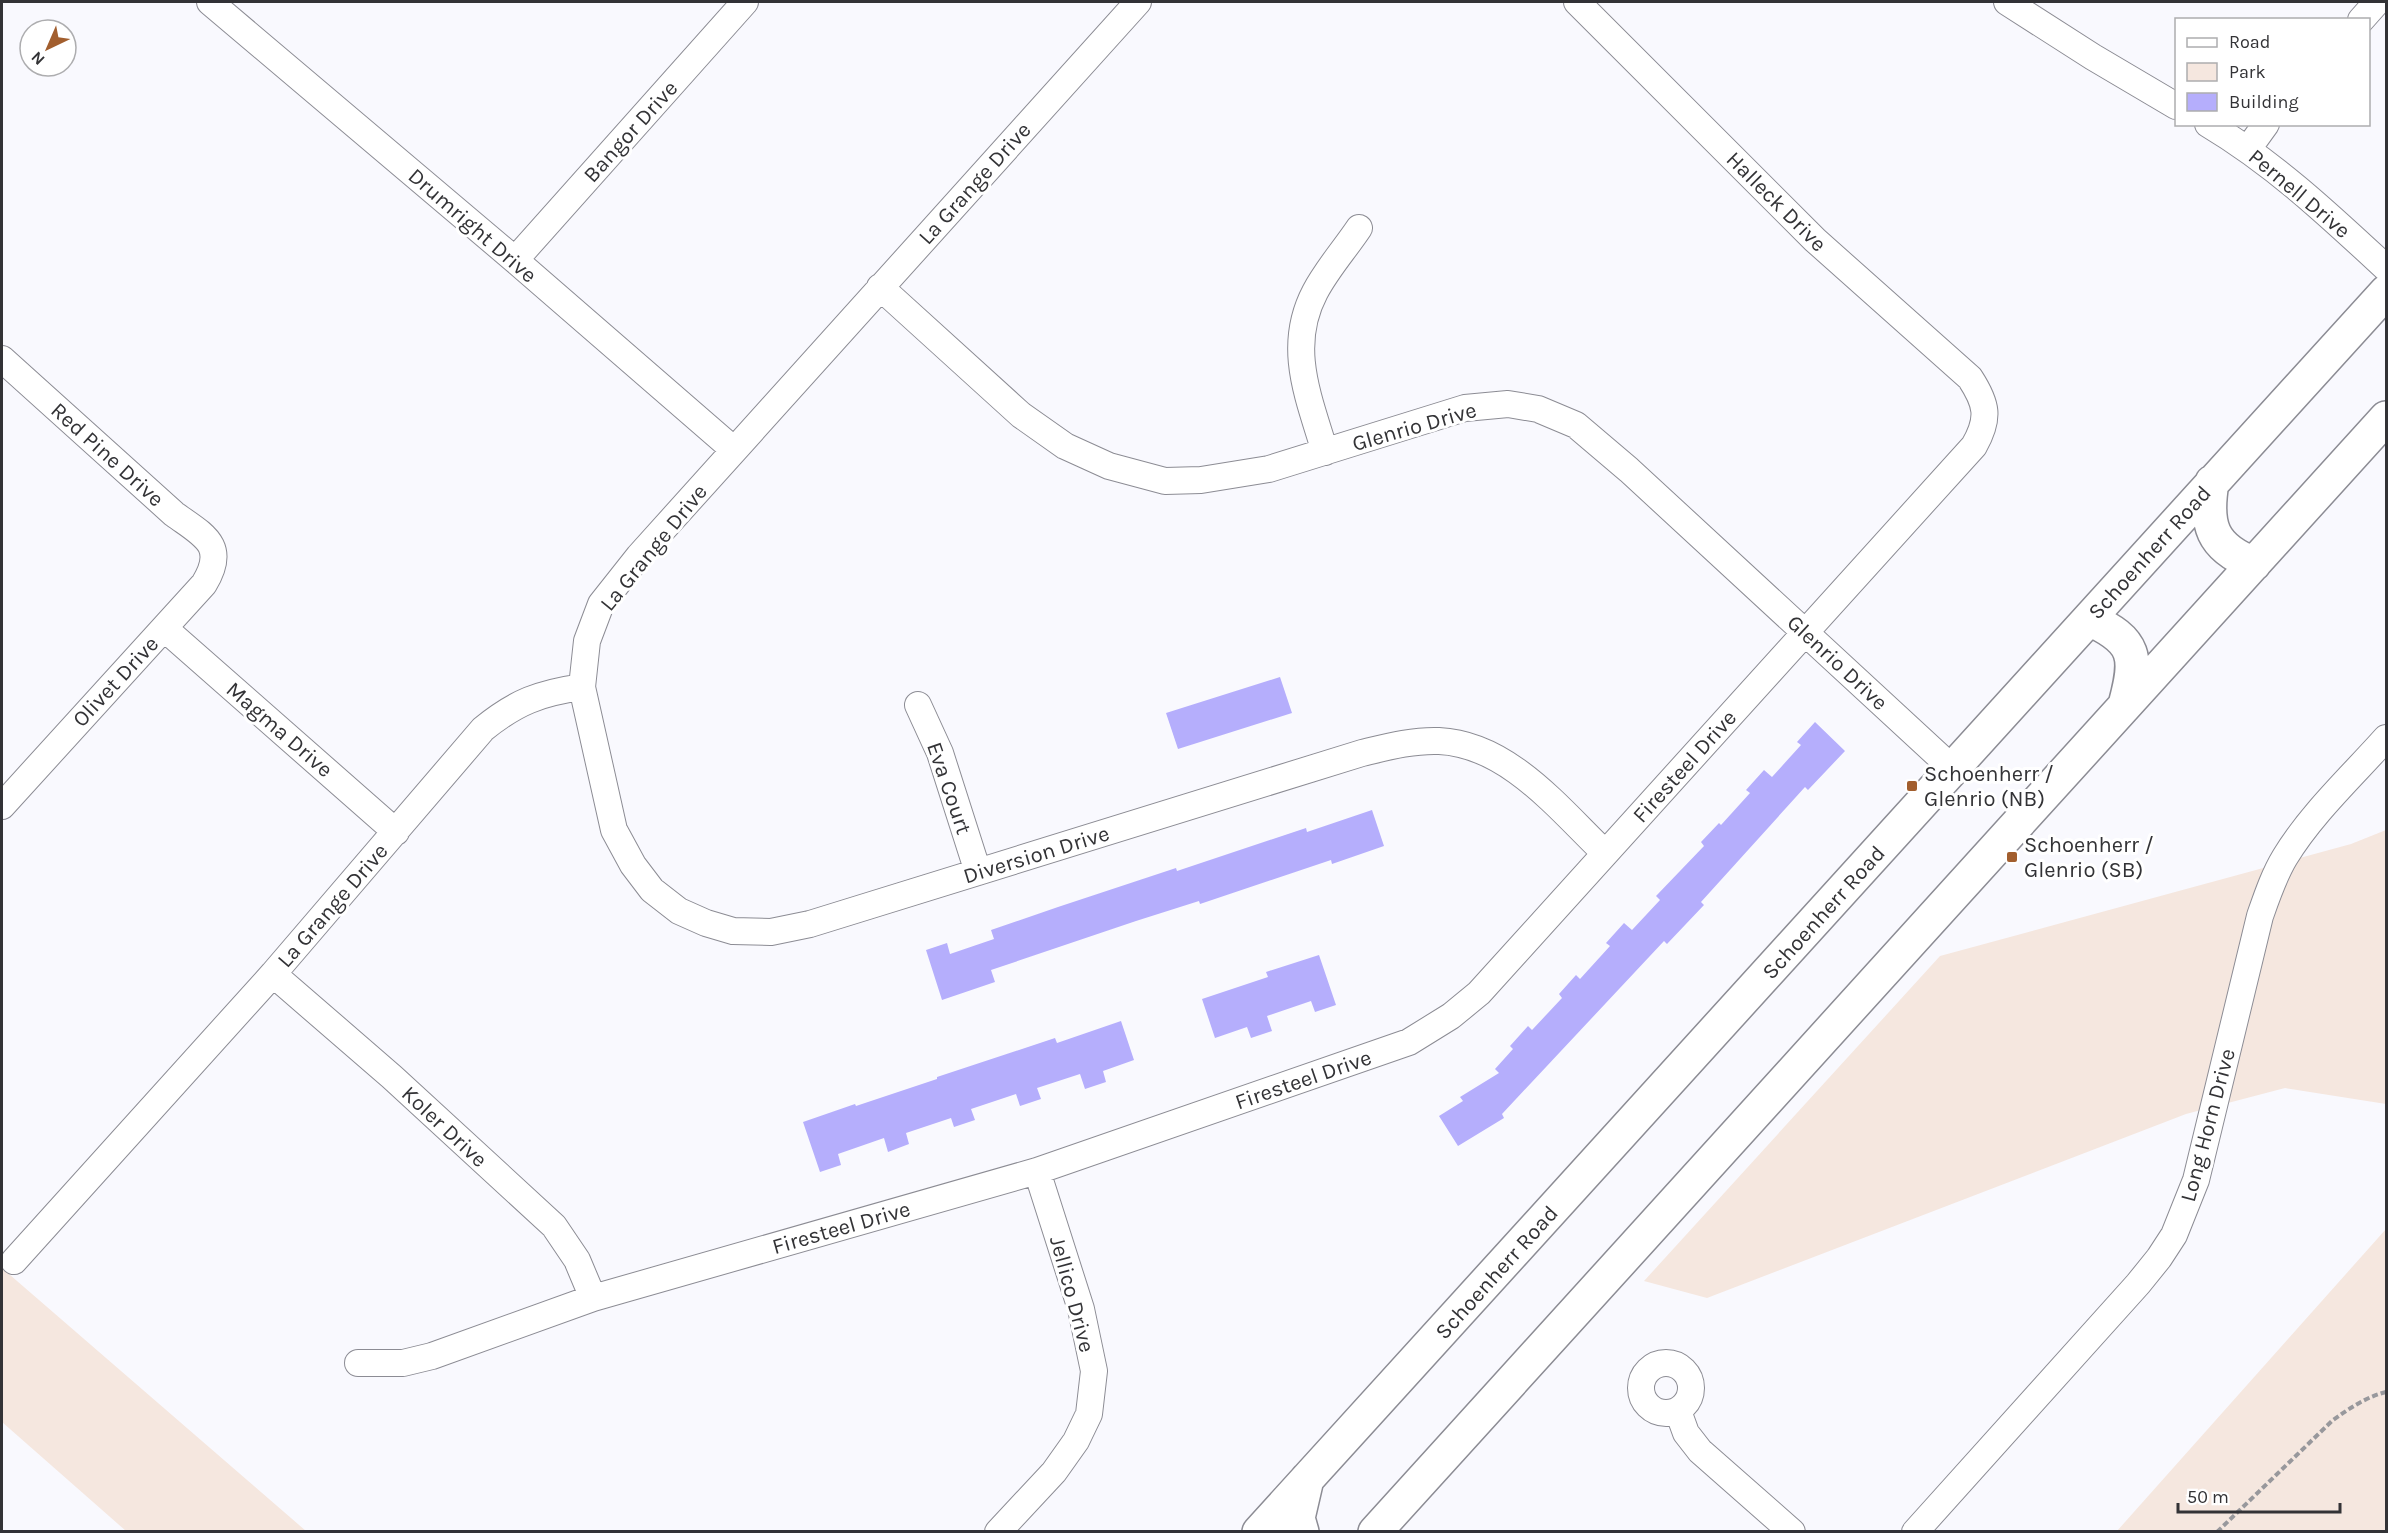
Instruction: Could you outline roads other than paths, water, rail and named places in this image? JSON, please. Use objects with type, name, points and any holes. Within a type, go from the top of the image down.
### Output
[{"type":"main road","name":"Schoenherr Road","points":[[1259,1532],[2386,292]]},
{"type":"main road","points":[[1375,1532],[2386,418]]},
{"type":"main road","points":[[2212,482],[2209,521],[2215,536],[2224,548],[2236,557],[2254,564]]},
{"type":"main road","points":[[2089,619],[2109,628],[2122,638],[2129,648],[2133,662],[2132,678],[2125,705]]},
{"type":"main road","points":[[1302,1532],[1298,1518],[1307,1479]]},
{"type":"street","name":"Drumright Drive","points":[[210,2],[515,260],[734,450]]},
{"type":"street","name":"Bangor Drive","points":[[515,260],[745,2]]},
{"type":"street","name":"La Grange Drive","points":[[14,1261],[273,974],[483,729],[508,709],[537,696],[582,687],[587,641],[601,604],[639,556],[1138,2]]},
{"type":"street","name":"Halleck Drive","points":[[1576,2],[1815,240],[1894,312],[1954,362],[1970,378],[1981,395]]},
{"type":"street","points":[[2007,2],[2175,105]]},
{"type":"street","points":[[2363,18],[2377,2]]},
{"type":"street","name":"Pernell Drive","points":[[2211,126],[2248,149],[2293,183],[2386,268]]},
{"type":"street","points":[[2248,149],[2265,126]]},
{"type":"street","points":[[1325,452],[1301,368],[1300,341],[1306,314],[1315,293],[1359,228]]},
{"type":"street","name":"Glenrio Drive","points":[[880,287],[1021,415],[1065,446],[1109,466],[1165,481],[1201,480],[1269,469],[1465,408],[1508,404],[1538,409],[1576,425],[1629,470],[1953,769]]},
{"type":"street","name":"Red Pine Drive","points":[[2,359],[174,514],[203,534],[214,550]]},
{"type":"street","name":"Firesteel Drive","points":[[358,1363],[403,1364],[432,1356],[593,1298],[1037,1171],[1409,1042],[1451,1016],[1479,993],[1974,446],[1985,423],[1985,410],[1981,395]]},
{"type":"street","name":"Olivet Drive","points":[[5,795],[204,584],[213,568],[214,550]]},
{"type":"street","name":"Magma Drive","points":[[164,628],[396,832]]},
{"type":"street","name":"Diversion Drive","points":[[582,687],[614,830],[633,865],[652,890],[679,910],[697,919],[733,931],[771,932],[810,924],[1362,753],[1404,743],[1441,741],[1475,749],[1509,765],[1537,788],[1605,853]]},
{"type":"street","name":"Eva Court","points":[[918,705],[940,753],[978,872]]},
{"type":"street","name":"Long Horn Drive","points":[[1915,1532],[2138,1284],[2174,1235],[2196,1180],[2260,916],[2271,885],[2301,834],[2386,738]]},
{"type":"street","name":"Koler Drive","points":[[273,974],[392,1077],[554,1226],[577,1260],[593,1298]]},
{"type":"street","name":"Jellico Drive","points":[[998,1532],[1054,1472],[1076,1441],[1089,1414],[1094,1371],[1081,1309],[1037,1171]]},
{"type":"street","points":[[1678,1411],[1686,1433],[1700,1451],[1792,1532]]},
{"type":"place","name":"Schoenherr / Glenrio (NB)","points":[[1912,786]]},
{"type":"place","name":"Schoenherr / Glenrio (SB)","points":[[2012,857]]}]
